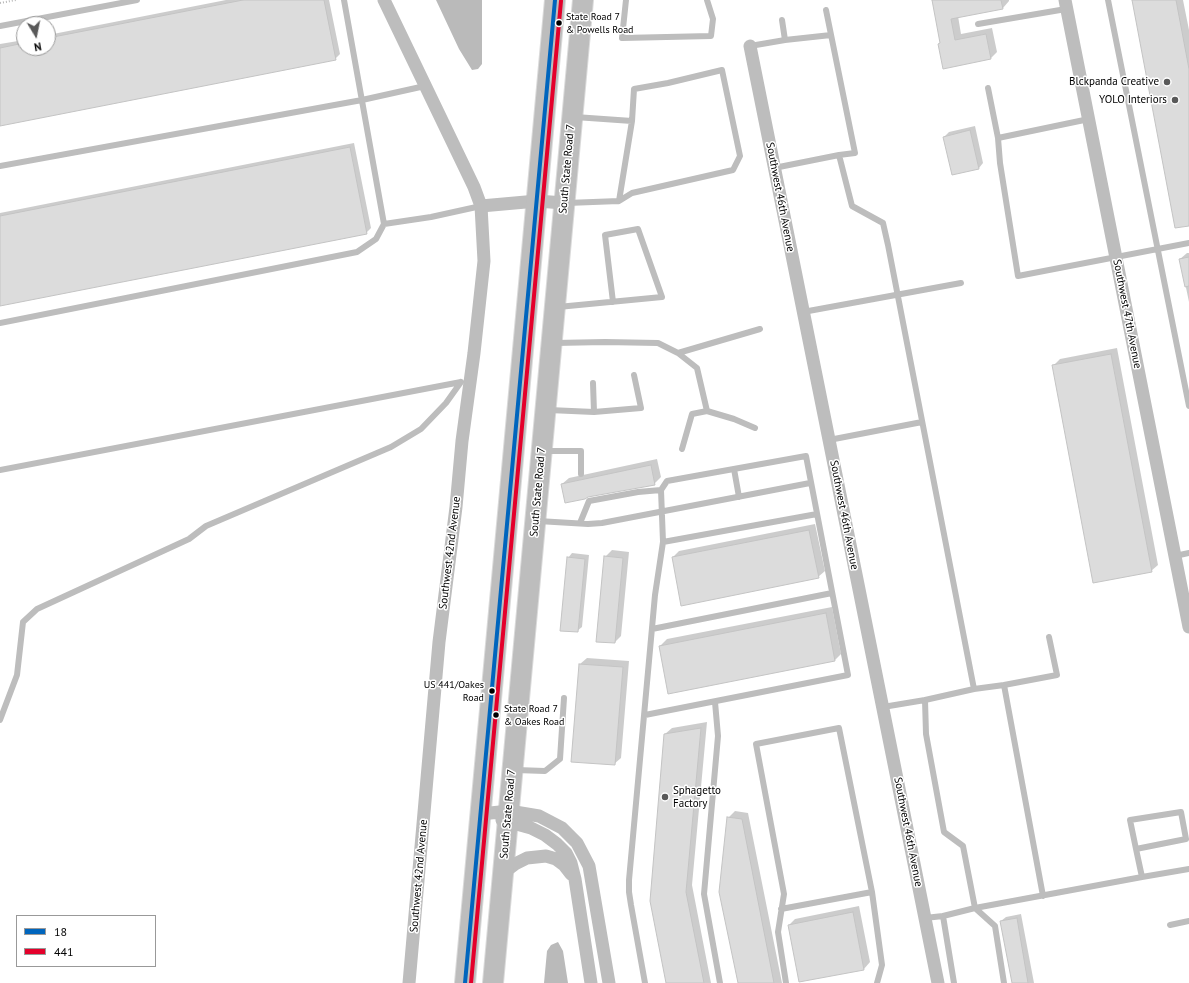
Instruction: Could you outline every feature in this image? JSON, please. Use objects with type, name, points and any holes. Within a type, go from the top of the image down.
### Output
[{"type":"main road","points":[[465,983],[555,0]]},
{"type":"main road","name":"South State Road 7","points":[[493,983],[583,0]]},
{"type":"main road","points":[[511,477],[515,494],[521,506],[527,515],[535,520]]},
{"type":"street","points":[[384,0],[482,206],[537,201],[564,204]]},
{"type":"street","name":"Southwest 47th Avenue","points":[[1066,4],[1189,627]]},
{"type":"street","name":"Southwest 46th Avenue","points":[[750,46],[938,983]]},
{"type":"street","name":"Southwest 42nd Avenue","points":[[409,983],[439,642],[456,507],[466,381],[484,261],[482,206]]},
{"type":"street","points":[[481,814],[539,816],[562,828],[577,843],[589,866],[609,983]]},
{"type":"street","points":[[508,816],[545,835],[566,853],[575,879],[592,983]]},
{"type":"street","points":[[503,873],[515,864],[527,858],[546,856],[556,859],[564,865],[575,879]]},
{"type":"lane","points":[[0,26],[137,0]]},
{"type":"lane","points":[[0,324],[357,252],[376,239],[384,224],[344,0]]},
{"type":"lane","points":[[626,0],[622,38],[711,36],[713,19],[707,0]]},
{"type":"lane","points":[[1108,0],[1189,406]]},
{"type":"lane","points":[[978,24],[1066,4]]},
{"type":"lane","points":[[774,168],[855,153],[826,10]]},
{"type":"lane","points":[[782,20],[785,40]]},
{"type":"lane","points":[[750,46],[785,40],[831,35]]},
{"type":"lane","points":[[564,204],[620,201],[632,194],[733,170],[740,156],[722,70],[668,83],[634,89],[632,121],[620,201]]},
{"type":"lane","points":[[0,166],[362,100],[425,86]]},
{"type":"lane","points":[[988,88],[998,138],[1000,163],[1018,276],[1189,243]]},
{"type":"lane","points":[[572,117],[632,121]]},
{"type":"lane","points":[[998,138],[1089,119]]},
{"type":"lane","points":[[839,155],[852,206],[883,223],[974,689]]},
{"type":"lane","points":[[384,224],[431,217],[482,206]]},
{"type":"lane","points":[[554,308],[662,297],[638,229],[605,235],[612,302]]},
{"type":"lane","points":[[803,312],[961,283]]},
{"type":"lane","points":[[678,353],[760,330]]},
{"type":"lane","points":[[551,343],[658,343],[678,353],[697,368],[706,411]]},
{"type":"lane","points":[[545,410],[594,412],[642,408],[634,375]]},
{"type":"lane","points":[[0,470],[466,381]]},
{"type":"lane","points":[[0,720],[17,675],[23,622],[37,609],[189,539],[206,526],[391,447],[421,429],[466,381]]},
{"type":"lane","points":[[593,383],[594,412]]},
{"type":"lane","points":[[682,449],[692,414],[706,411],[734,419],[755,428]]},
{"type":"lane","points":[[829,440],[922,422]]},
{"type":"lane","points":[[541,451],[581,451],[580,474]]},
{"type":"lane","points":[[645,715],[848,675],[806,456],[667,481],[660,490],[663,542],[655,595],[629,892],[645,983]]},
{"type":"lane","points":[[734,469],[740,497]]},
{"type":"lane","points":[[535,520],[580,524],[602,523],[810,483]]},
{"type":"lane","points":[[580,524],[589,501],[638,492],[660,490]]},
{"type":"lane","points":[[663,542],[817,514]]},
{"type":"lane","points":[[1175,556],[1189,553]]},
{"type":"lane","points":[[652,629],[832,593]]},
{"type":"lane","points":[[883,707],[925,700],[974,689],[1057,675],[1049,637]]},
{"type":"lane","points":[[1004,685],[1043,896]]},
{"type":"lane","points":[[512,770],[545,771],[560,759],[564,698]]},
{"type":"lane","points":[[925,700],[926,734],[944,832],[963,846],[975,908],[995,926],[1004,983]]},
{"type":"lane","points":[[715,702],[718,736],[704,894],[720,983]]},
{"type":"lane","points":[[786,983],[778,932],[784,894],[756,744],[839,728],[872,892],[882,965],[877,983]]},
{"type":"lane","points":[[1136,849],[1186,839],[1181,812],[1130,820],[1136,849],[1142,877]]},
{"type":"lane","points":[[925,918],[944,916],[975,908],[1189,869]]},
{"type":"lane","points":[[781,909],[872,892]]},
{"type":"lane","points":[[944,916],[954,983]]},
{"type":"lane","points":[[1170,925],[1189,921]]},
{"type":"path","points":[[0,3],[16,0]]},
{"type":"shaded area","points":[[436,0],[482,0],[482,64],[478,69],[472,70],[459,49]]},
{"type":"shaded area","points":[[558,942],[563,951],[568,983],[544,983],[547,951],[551,945]]},
{"type":"building","points":[[243,0],[324,0],[336,60],[0,126],[0,48],[16,45],[16,56],[56,56],[56,36]]},
{"type":"building","points":[[932,0],[1001,0],[1003,9],[951,19],[955,40],[986,34],[991,59],[943,69]]},
{"type":"building","points":[[1132,0],[1176,0],[1189,69],[1189,226],[1175,228]]},
{"type":"building","points":[[970,130],[979,169],[952,175],[943,137]]},
{"type":"building","points":[[350,147],[367,234],[0,306],[0,216]]},
{"type":"building","points":[[1189,257],[1189,286],[1185,287],[1179,259]]},
{"type":"building","points":[[1111,354],[1152,572],[1093,583],[1052,365]]},
{"type":"building","points":[[651,465],[655,485],[588,497],[565,503],[561,484]]},
{"type":"building","points":[[809,530],[819,578],[681,606],[672,557]]},
{"type":"building","points":[[604,556],[623,558],[615,643],[596,642]]},
{"type":"building","points":[[567,557],[585,559],[578,632],[560,631]]},
{"type":"building","points":[[826,613],[835,661],[668,694],[659,646]]},
{"type":"building","points":[[579,664],[623,667],[615,765],[571,762]]},
{"type":"building","points":[[701,728],[686,892],[704,983],[666,983],[650,901],[664,734]]},
{"type":"building","points":[[727,817],[742,819],[774,983],[738,983],[719,892]]},
{"type":"building","points":[[853,912],[864,970],[799,982],[788,925]]},
{"type":"building","points":[[1017,918],[1028,983],[1012,983],[1000,921]]},
{"type":"transit line","name":"18","points":[[465,983],[555,0]]},
{"type":"transit line","name":"441","points":[[471,983],[561,1]]},
{"type":"place","name":"State Road 7 & Powells Road","points":[[559,23]]},
{"type":"place","name":"Blckpanda Creative","points":[[1167,82]]},
{"type":"place","name":"YOLO Interiors","points":[[1175,100]]},
{"type":"place","name":"US 441/Oakes Road","points":[[492,691]]},
{"type":"place","name":"State Road 7 & Oakes Road","points":[[496,715]]},
{"type":"place","name":"Sphagetto Factory","points":[[665,797]]}]
